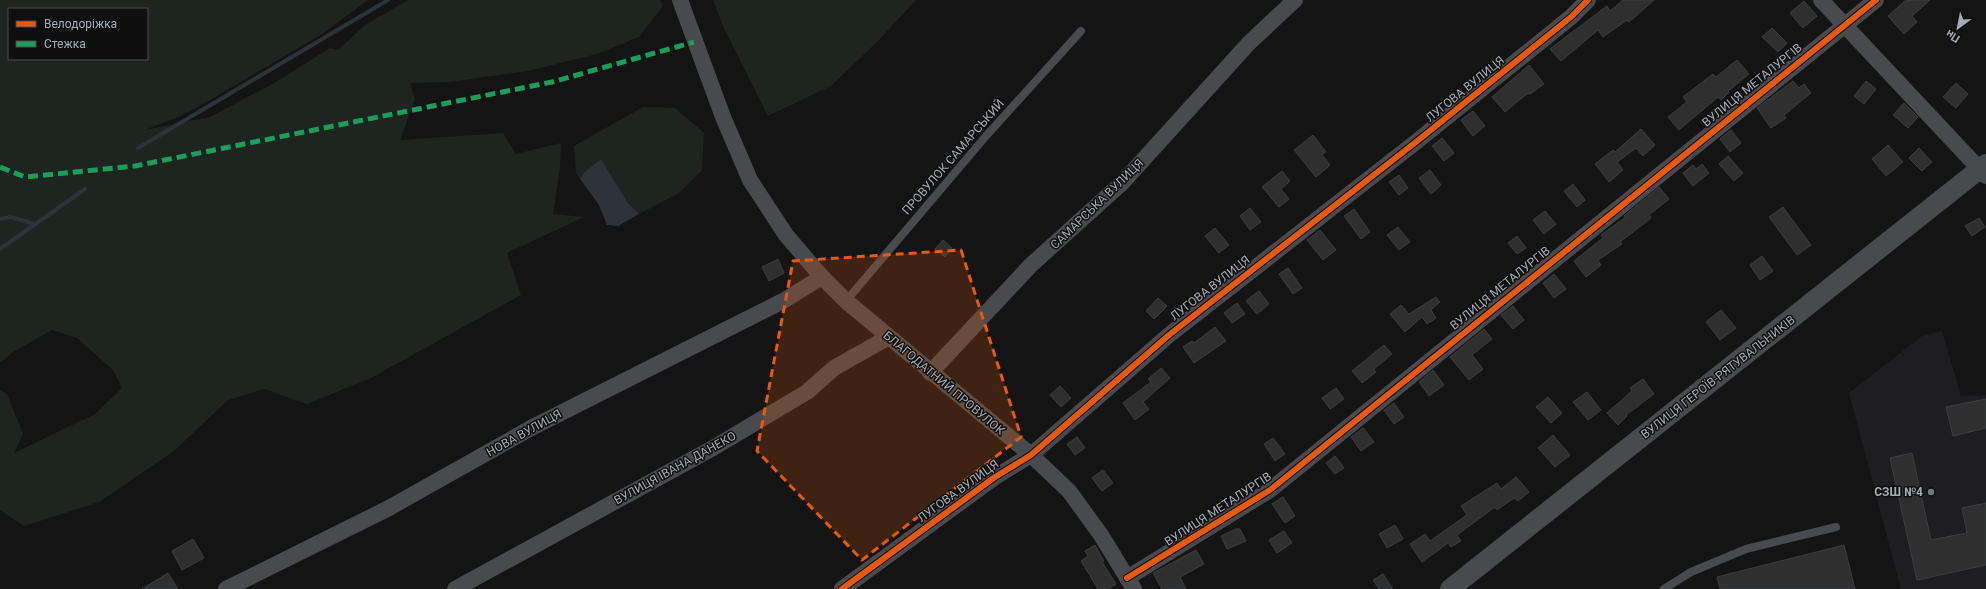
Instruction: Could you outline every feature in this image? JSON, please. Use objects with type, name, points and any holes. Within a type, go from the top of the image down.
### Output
[{"type":"street","name":"БЛАГОДАТНИЙ ПРОВУЛОК","points":[[680,0],[723,117],[750,180],[786,236],[822,277],[846,301],[930,373],[979,411],[1031,455],[1069,491],[1101,535],[1130,584]]},
{"type":"street","name":"САМАРСЬКА ВУЛИЦЯ","points":[[930,373],[1031,265],[1123,182],[1249,43],[1295,0]]},
{"type":"street","name":"ЛУГОВА ВУЛИЦЯ","points":[[842,589],[995,477],[1031,455],[1169,335],[1416,142],[1570,17],[1588,0]]},
{"type":"street","points":[[1821,0],[1984,170]]},
{"type":"street","name":"ВУЛИЦЯ МЕТАЛУРГІВ","points":[[1130,584],[1270,490],[1876,0]]},
{"type":"street","name":"ВУЛИЦЯ ГЕРОЇВ-РЯТУВАЛЬНИКІВ","points":[[1450,589],[1984,170]]},
{"type":"street","name":"НОВА ВУЛИЦЯ","points":[[226,589],[389,508],[531,428],[783,301],[822,277]]},
{"type":"street","name":"ВУЛИЦЯ ІВАНА ДАНЕКО","points":[[456,589],[712,448],[806,392],[834,368],[889,337]]},
{"type":"lane","name":"ПРОВУЛОК САМАРСЬКИЙ","points":[[846,301],[986,136],[1081,31]]},
{"type":"lane","points":[[1664,589],[1691,572],[1746,549],[1836,527]]},
{"type":"highlighted area","points":[[961,250],[1021,437],[862,560],[757,451],[793,261]]},
{"type":"shaded area","points":[[0,0],[368,0],[322,34],[203,104],[176,118],[144,130],[210,117],[276,82],[330,48],[338,50],[365,25],[408,0],[660,0],[663,6],[639,37],[597,54],[528,71],[449,82],[410,83],[415,99],[400,140],[503,133],[516,154],[561,143],[560,168],[553,214],[584,217],[507,253],[521,295],[371,378],[307,404],[264,389],[228,400],[174,451],[99,502],[24,526],[0,510],[0,390],[7,394],[23,434],[14,453],[95,414],[122,388],[113,370],[77,338],[52,330],[13,352],[0,363]]},
{"type":"shaded area","points":[[713,0],[916,0],[877,42],[831,86],[768,116],[723,26]]},
{"type":"shaded area","points":[[643,107],[675,108],[704,133],[702,170],[679,193],[639,214],[628,203],[601,160],[580,179],[576,173],[574,146]]},
{"type":"shaded area","points":[[601,159],[628,203],[639,214],[618,226],[607,225],[599,205],[580,179],[585,172]]},
{"type":"shaded area","name":"СЗШ №4","points":[[1942,331],[1961,396],[1986,395],[1986,589],[1901,589],[1849,393],[1922,336]]},
{"type":"building","points":[[1623,0],[1654,0],[1629,22],[1627,20],[1603,37],[1598,30],[1561,61],[1550,49],[1607,6],[1610,11]]},
{"type":"building","points":[[1906,0],[1930,0],[1912,16],[1917,22],[1904,34],[1888,16]]},
{"type":"building","points":[[1804,1],[1817,16],[1803,28],[1790,13]]},
{"type":"building","points":[[1772,28],[1787,43],[1778,52],[1762,37]]},
{"type":"building","points":[[1737,60],[1749,74],[1728,91],[1729,92],[1721,100],[1718,97],[1679,130],[1668,117],[1687,102],[1683,97],[1713,74],[1716,77]]},
{"type":"building","points":[[1529,65],[1544,84],[1530,94],[1528,93],[1505,112],[1492,97]]},
{"type":"building","points":[[1793,81],[1799,88],[1804,84],[1811,93],[1784,115],[1786,118],[1771,128],[1757,108]]},
{"type":"building","points":[[1866,81],[1876,89],[1864,104],[1854,96]]},
{"type":"building","points":[[1956,83],[1968,94],[1956,108],[1943,97]]},
{"type":"building","points":[[1904,103],[1918,117],[1908,128],[1893,115]]},
{"type":"building","points":[[1473,111],[1485,126],[1473,136],[1461,120]]},
{"type":"building","points":[[1641,129],[1655,145],[1643,156],[1636,148],[1617,162],[1623,170],[1609,182],[1595,164],[1613,150],[1615,152]]},
{"type":"building","points":[[1731,130],[1741,143],[1730,152],[1720,139]]},
{"type":"building","points":[[1313,135],[1326,152],[1322,155],[1330,165],[1316,177],[1294,150]]},
{"type":"building","points":[[1442,138],[1454,153],[1444,161],[1432,146]]},
{"type":"building","points":[[1888,145],[1903,162],[1886,176],[1872,159]]},
{"type":"building","points":[[1919,148],[1932,162],[1922,171],[1909,158]]},
{"type":"building","points":[[1728,156],[1743,173],[1734,181],[1719,164]]},
{"type":"building","points":[[1702,164],[1709,173],[1693,186],[1683,173],[1693,165],[1696,169]]},
{"type":"building","points":[[1430,170],[1441,185],[1431,194],[1419,178]]},
{"type":"building","points":[[1282,171],[1290,181],[1281,189],[1289,199],[1279,207],[1262,187]]},
{"type":"building","points":[[1399,175],[1408,188],[1399,195],[1389,182]]},
{"type":"building","points":[[1573,184],[1585,200],[1577,207],[1564,191]]},
{"type":"building","points":[[1659,187],[1669,199],[1649,215],[1651,218],[1620,242],[1622,244],[1598,260],[1601,265],[1586,277],[1574,261],[1603,238],[1601,235],[1626,217],[1624,216]]},
{"type":"building","points":[[1783,207],[1811,245],[1797,255],[1769,217]]},
{"type":"building","points":[[1250,208],[1261,222],[1250,230],[1240,216]]},
{"type":"building","points":[[1354,209],[1370,232],[1361,239],[1344,216]]},
{"type":"building","points":[[1545,211],[1556,224],[1544,234],[1533,220]]},
{"type":"building","points":[[1979,218],[1985,227],[1972,236],[1965,226]]},
{"type":"building","points":[[1398,227],[1410,242],[1399,250],[1387,235]]},
{"type":"building","points":[[1215,228],[1229,245],[1219,253],[1205,236]]},
{"type":"building","points":[[1320,230],[1336,250],[1323,260],[1307,240]]},
{"type":"building","points":[[1517,236],[1526,248],[1517,254],[1508,243]]},
{"type":"building","points":[[943,240],[952,248],[945,257],[935,249]]},
{"type":"building","points":[[1762,256],[1773,271],[1760,280],[1750,265]]},
{"type":"building","points":[[778,259],[784,273],[769,281],[762,267]]},
{"type":"building","points":[[1288,268],[1302,288],[1293,294],[1279,274]]},
{"type":"building","points":[[1554,274],[1566,289],[1554,298],[1543,283]]},
{"type":"building","points":[[1259,291],[1269,304],[1257,314],[1246,301]]},
{"type":"building","points":[[1436,297],[1440,302],[1431,310],[1436,318],[1427,324],[1422,317],[1405,332],[1390,314],[1401,305],[1409,314]]},
{"type":"building","points":[[1158,298],[1167,306],[1154,319],[1146,311]]},
{"type":"building","points":[[1237,303],[1245,314],[1232,323],[1224,313]]},
{"type":"building","points":[[1513,306],[1524,320],[1513,329],[1501,315]]},
{"type":"building","points":[[1721,310],[1736,328],[1720,340],[1706,322]]},
{"type":"building","points":[[1215,327],[1226,341],[1194,363],[1183,347],[1192,341],[1194,343]]},
{"type":"building","points":[[1484,329],[1492,339],[1472,355],[1483,369],[1469,380],[1450,357]]},
{"type":"building","points":[[1384,345],[1392,354],[1374,369],[1376,372],[1362,383],[1352,371]]},
{"type":"building","points":[[1161,368],[1170,378],[1143,402],[1149,409],[1135,420],[1123,403],[1151,382],[1148,379]]},
{"type":"building","points":[[1433,370],[1444,385],[1429,396],[1419,382]]},
{"type":"building","points":[[1643,379],[1654,394],[1626,415],[1627,416],[1618,425],[1607,413],[1632,391],[1630,388]]},
{"type":"building","points":[[1060,386],[1071,398],[1061,407],[1050,395]]},
{"type":"building","points":[[1336,388],[1344,399],[1330,409],[1322,398]]},
{"type":"building","points":[[1587,392],[1601,410],[1588,420],[1573,402]]},
{"type":"building","points":[[1548,397],[1562,413],[1551,423],[1536,407]]},
{"type":"building","points":[[1986,399],[1986,428],[1953,436],[1946,407]]},
{"type":"building","points":[[1394,403],[1404,417],[1394,424],[1384,410]]},
{"type":"building","points":[[1363,428],[1374,442],[1361,451],[1351,437]]},
{"type":"building","points":[[1553,435],[1570,455],[1555,467],[1538,448]]},
{"type":"building","points":[[1077,437],[1085,448],[1075,455],[1067,444]]},
{"type":"building","points":[[1273,438],[1285,454],[1275,461],[1264,444]]},
{"type":"building","points":[[1912,453],[1931,540],[1967,533],[1962,508],[1986,503],[1986,565],[1917,580],[1890,458]]},
{"type":"building","points":[[1335,456],[1344,468],[1335,474],[1326,463]]},
{"type":"building","points":[[1103,470],[1113,483],[1102,491],[1092,478]]},
{"type":"building","points":[[1516,477],[1529,492],[1518,501],[1514,498],[1497,510],[1495,507],[1457,535],[1461,541],[1451,547],[1448,543],[1422,562],[1410,544],[1425,534],[1430,541],[1467,515],[1461,506],[1497,483],[1501,489]]},
{"type":"building","points":[[1283,497],[1295,516],[1285,523],[1272,504]]},
{"type":"building","points":[[1395,525],[1403,539],[1387,548],[1379,534]]},
{"type":"building","points":[[1236,529],[1240,529],[1246,541],[1227,549],[1221,536]]},
{"type":"building","points":[[1284,531],[1292,543],[1277,553],[1269,540]]},
{"type":"building","points":[[193,539],[204,558],[182,570],[172,551]]},
{"type":"building","points":[[1095,545],[1104,561],[1102,562],[1116,584],[1108,589],[1098,589],[1081,561],[1088,556],[1085,551]]},
{"type":"building","points":[[1844,545],[1855,589],[1720,589],[1717,577]]},
{"type":"building","points":[[1196,550],[1204,564],[1180,577],[1186,589],[1162,589],[1153,573]]},
{"type":"building","points":[[168,573],[178,589],[142,589]]},
{"type":"building","points":[[1383,574],[1393,589],[1379,589],[1373,580]]},
{"type":"waterway","points":[[138,148],[388,0]]},
{"type":"waterway","points":[[0,249],[85,189]]},
{"type":"waterway","points":[[0,219],[10,217],[35,224]]},
{"type":"marked path","points":[[0,167],[25,177],[135,166],[552,82],[694,42]]},
{"type":"cycle path","points":[[842,589],[995,477],[1031,455],[1169,335],[1416,142],[1571,17],[1588,0]]},
{"type":"cycle path","points":[[1127,578],[1270,490],[1876,0]]},
{"type":"place","name":"СЗШ №4","points":[[1931,492]]}]
